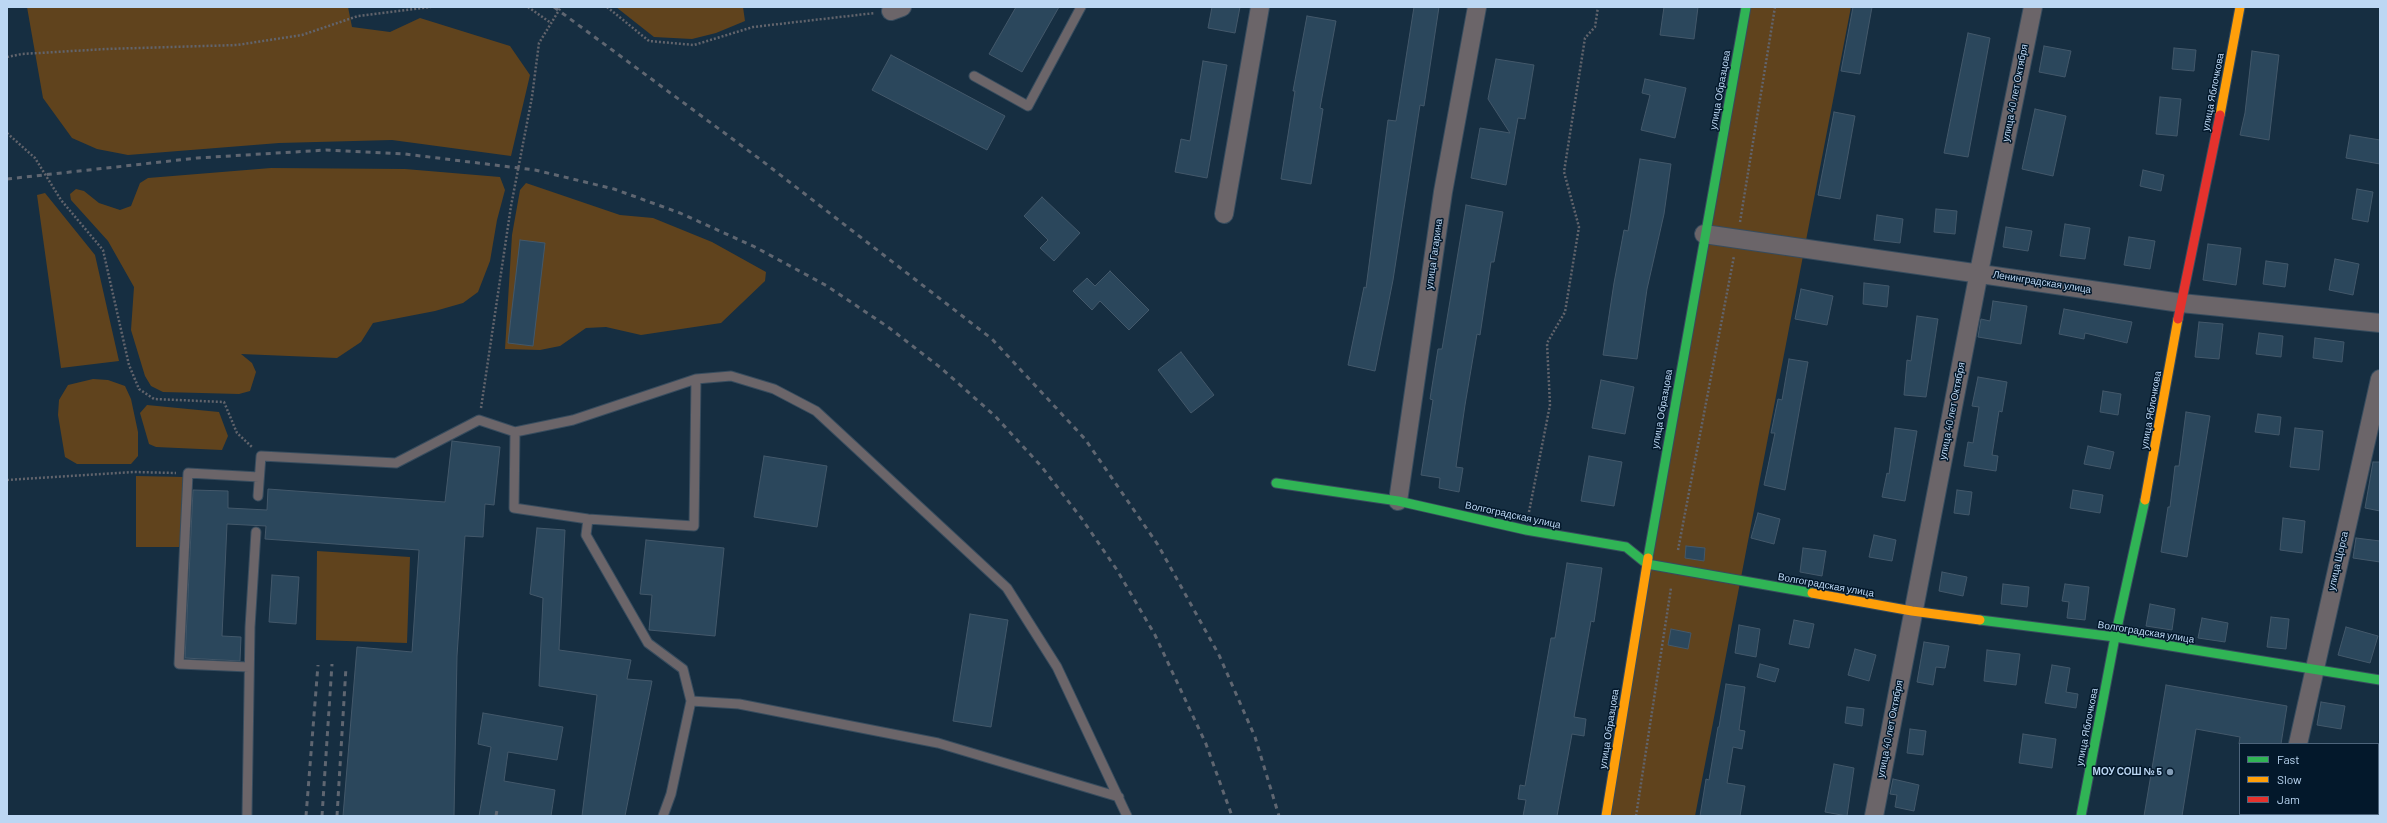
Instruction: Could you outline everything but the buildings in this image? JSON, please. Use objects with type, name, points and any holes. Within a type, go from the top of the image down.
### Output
[{"type":"street","points":[[1224,214],[1260,7]]},
{"type":"street","name":"улица Гагарина","points":[[1398,502],[1443,192],[1477,7]]},
{"type":"street","name":"улица Образцова","points":[[1606,816],[1647,564],[1704,234],[1746,7]]},
{"type":"street","name":"улица 40 лет Октября","points":[[1874,816],[1912,611],[2033,7]]},
{"type":"street","name":"улица Яблочкова","points":[[2081,816],[2115,637],[2154,460],[2181,303],[2212,163],[2240,7]]},
{"type":"street","name":"Ленинградская улица","points":[[1704,234],[1979,272],[2181,303],[2380,323]]},
{"type":"street","name":"улица Щорса","points":[[2298,743],[2380,379]]},
{"type":"street","name":"Волгоградская улица","points":[[1276,483],[1398,502],[1526,530],[1626,547],[1647,564],[1674,569],[1912,611],[2115,637],[2380,680]]},
{"type":"lane","points":[[974,76],[1028,106],[1081,7]]},
{"type":"lane","points":[[258,496],[261,456],[396,464],[479,420],[515,432],[572,420],[696,380],[731,376],[774,389],[816,411],[1007,588],[1057,668],[1127,816]]},
{"type":"lane","points":[[515,432],[514,508],[588,520],[694,526],[696,380]]},
{"type":"lane","points":[[249,667],[179,664],[188,473],[259,477]]},
{"type":"lane","points":[[588,520],[586,535],[648,644],[684,669],[691,701],[671,794],[663,816]]},
{"type":"lane","points":[[247,816],[249,667],[256,532]]},
{"type":"lane","points":[[691,701],[739,704],[938,743],[1118,798]]},
{"type":"path","points":[[7,57],[22,54],[106,48],[237,45],[302,35],[358,16],[431,7]]},
{"type":"path","points":[[528,7],[551,23]]},
{"type":"path","points":[[479,420],[511,206],[532,97],[539,43],[561,7]]},
{"type":"path","points":[[607,7],[648,41],[694,45],[753,27],[896,9]]},
{"type":"path","points":[[1526,530],[1550,405],[1547,343],[1565,312],[1579,227],[1564,172],[1585,38],[1595,27],[1598,7]]},
{"type":"path","points":[[1636,816],[1674,569],[1737,239],[1775,7]]},
{"type":"path","points":[[7,133],[35,158],[61,200],[102,250],[129,365],[139,389],[154,399],[224,402],[237,433],[261,456]]},
{"type":"path","points":[[7,480],[134,472],[188,473]]},
{"type":"shaded area","points":[[27,7],[348,7],[352,27],[390,32],[420,18],[510,46],[530,75],[511,156],[392,140],[279,143],[128,155],[97,149],[72,138],[43,98]]},
{"type":"shaded area","points":[[616,7],[743,7],[745,21],[716,33],[692,39],[654,37]]},
{"type":"shaded area","points":[[1746,7],[1851,7],[1695,816],[1606,816]]},
{"type":"shaded area","points":[[271,168],[405,169],[500,177],[505,190],[497,220],[490,261],[478,292],[463,303],[435,311],[373,323],[361,342],[337,358],[241,354],[252,363],[256,372],[250,391],[239,394],[163,392],[151,386],[145,376],[131,330],[134,287],[108,241],[71,200],[70,194],[76,189],[84,191],[99,203],[120,210],[131,206],[140,183],[148,178]]},
{"type":"shaded area","points":[[526,183],[620,215],[653,218],[712,242],[766,272],[765,281],[721,323],[641,335],[606,327],[586,328],[560,346],[540,350],[505,349],[512,235],[520,190]]},
{"type":"shaded area","points":[[45,193],[95,255],[119,361],[61,368],[37,195]]},
{"type":"shaded area","points":[[93,379],[108,380],[125,386],[131,399],[138,432],[138,456],[131,464],[77,464],[65,457],[58,415],[59,400],[68,385]]},
{"type":"shaded area","points":[[147,405],[219,412],[228,436],[222,450],[156,447],[149,444],[140,413]]},
{"type":"shaded area","points":[[136,476],[184,477],[181,547],[136,547]]},
{"type":"shaded area","points":[[317,551],[410,557],[407,643],[316,640]]},
{"type":"railway","points":[[554,7],[761,160],[992,339],[1085,439],[1158,545],[1219,655],[1255,737],[1279,816]]},
{"type":"railway","points":[[7,179],[197,158],[326,150],[405,154],[535,170],[614,189],[680,213],[755,247],[827,286],[888,327],[941,368],[995,416],[1041,466],[1082,519],[1117,570],[1155,635],[1206,744],[1232,816]]},
{"type":"railway","points":[[322,816],[332,664]]},
{"type":"railway","points":[[306,816],[318,665]]},
{"type":"railway","points":[[337,816],[346,667]]},
{"type":"railway","points":[[496,816],[497,810]]},
{"type":"traffic: fast","points":[[1648,558],[1746,7]]},
{"type":"traffic: fast","points":[[1276,483],[1398,501],[1526,530],[1626,547],[1647,564],[1812,593]]},
{"type":"traffic: fast","points":[[2081,816],[2115,637],[2145,500]]},
{"type":"traffic: fast","points":[[1980,620],[2115,637],[2380,680]]},
{"type":"traffic: slow","points":[[2220,115],[2240,7]]},
{"type":"traffic: slow","points":[[2145,500],[2178,319]]},
{"type":"traffic: slow","points":[[1606,816],[1648,558]]},
{"type":"traffic: slow","points":[[1812,593],[1912,611],[1980,620]]},
{"type":"traffic: jam","points":[[2178,319],[2220,115]]},
{"type":"place","name":"МОУ СОШ № 5","points":[[2170,772]]}]
